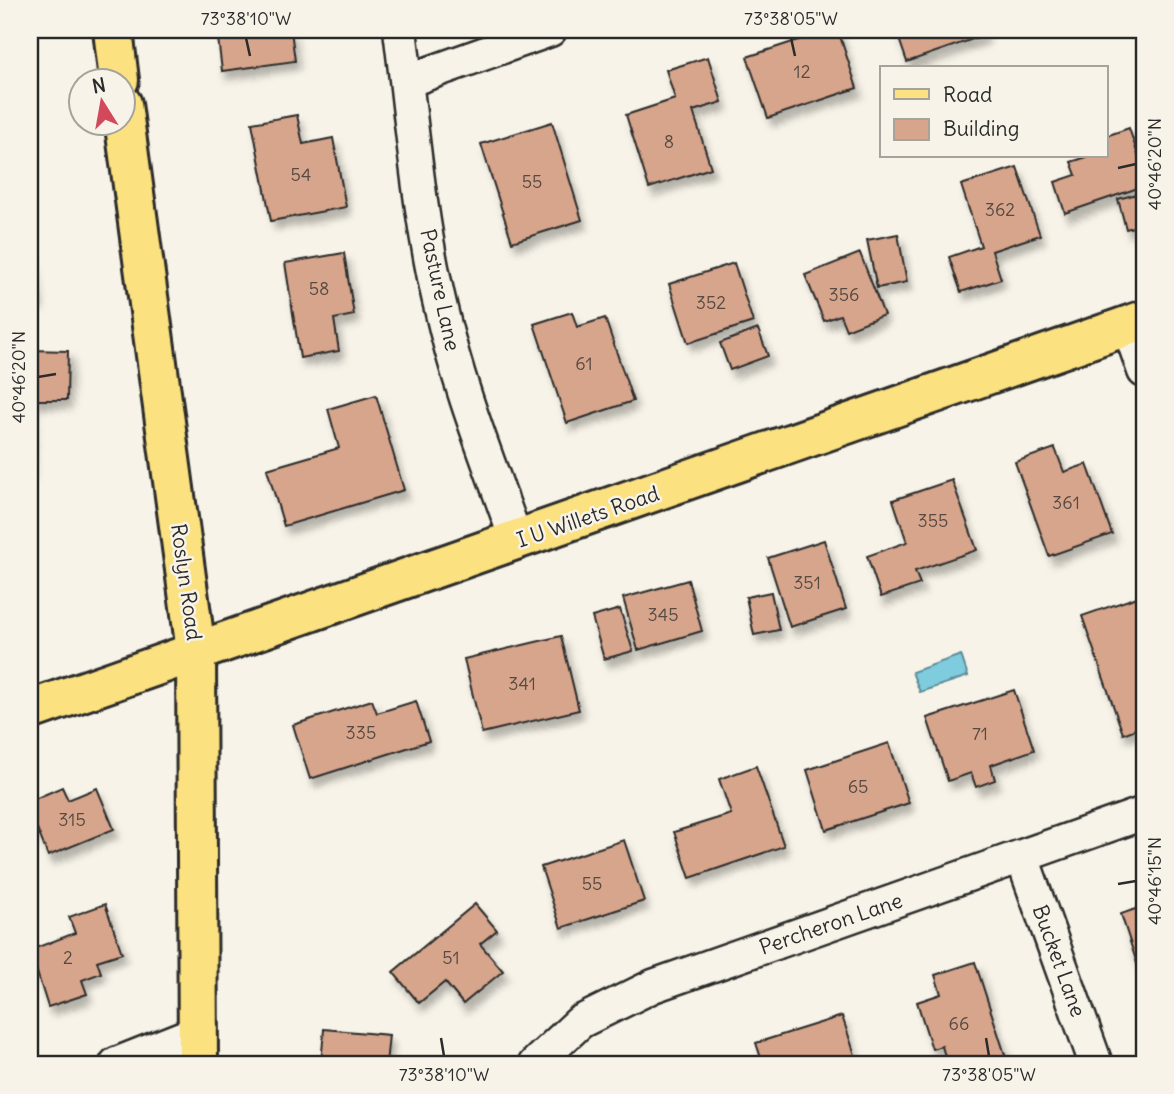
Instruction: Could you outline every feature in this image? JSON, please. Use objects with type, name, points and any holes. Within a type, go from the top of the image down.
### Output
[{"type":"main road","points":[[113,30],[117,66]]},
{"type":"main road","name":"Roslyn Road","points":[[126,136],[196,651],[198,1047]]},
{"type":"main road","name":"I U Willets Road","points":[[30,710],[517,542],[1136,323]]},
{"type":"street","name":"Pasture Lane","points":[[400,30],[425,227],[440,309],[458,374],[517,542]]},
{"type":"street","points":[[407,81],[550,30]]},
{"type":"street","points":[[1136,323],[1144,371]]},
{"type":"street","name":"Percheron Lane","points":[[535,1064],[580,1022],[653,986],[1144,813]]},
{"type":"street","name":"Bucket Lane","points":[[1022,857],[1096,1064]]},
{"type":"street","points":[[116,1064],[198,1047]]},
{"type":"water","points":[[961,655],[968,676],[920,692],[912,672]]},
{"type":"building","points":[[217,30],[291,30],[295,61],[222,71]]},
{"type":"building","points":[[829,30],[838,30],[857,88],[768,118],[747,57]]},
{"type":"building","points":[[896,30],[983,30],[985,35],[907,62]]},
{"type":"building","points":[[708,57],[722,102],[693,111],[711,168],[649,188],[626,115],[675,99],[666,70]]},
{"type":"building","points":[[297,115],[303,144],[333,138],[346,207],[271,221],[252,123]]},
{"type":"building","points":[[552,122],[582,220],[512,242],[481,144]]},
{"type":"building","points":[[1129,128],[1144,173],[1144,186],[1065,213],[1055,182],[1076,175],[1071,162],[1084,158],[1108,158],[1108,135]]},
{"type":"building","points":[[1017,167],[1040,235],[992,251],[1001,279],[961,292],[949,257],[981,246],[961,185]]},
{"type":"building","points":[[1144,192],[1144,224],[1126,229],[1118,199]]},
{"type":"building","points":[[898,234],[907,282],[877,288],[867,240]]},
{"type":"building","points":[[30,249],[38,300],[30,301]]},
{"type":"building","points":[[344,253],[354,315],[334,319],[339,351],[300,358],[285,263]]},
{"type":"building","points":[[860,253],[884,315],[846,330],[840,315],[824,321],[805,275]]},
{"type":"building","points":[[734,263],[753,322],[688,343],[669,284]]},
{"type":"building","points":[[572,312],[577,327],[605,318],[633,401],[567,423],[534,324]]},
{"type":"building","points":[[758,329],[768,356],[730,370],[720,343]]},
{"type":"building","points":[[30,350],[68,351],[67,400],[32,400],[30,472]]},
{"type":"building","points":[[376,395],[404,490],[284,526],[267,469],[339,448],[328,409]]},
{"type":"building","points":[[1055,448],[1064,472],[1087,464],[1112,534],[1049,556],[1015,462]]},
{"type":"building","points":[[952,480],[977,550],[915,571],[920,584],[881,597],[867,556],[907,542],[893,500]]},
{"type":"building","points":[[824,540],[846,609],[790,627],[768,558]]},
{"type":"building","points":[[688,580],[702,631],[638,650],[623,598]]},
{"type":"building","points":[[771,592],[779,630],[754,635],[746,597]]},
{"type":"building","points":[[1137,597],[1144,618],[1144,726],[1123,734],[1082,616]]},
{"type":"building","points":[[620,609],[633,651],[604,659],[592,617]]},
{"type":"building","points":[[561,636],[579,710],[482,733],[464,659]]},
{"type":"building","points":[[1014,690],[1034,750],[991,765],[995,780],[976,787],[971,773],[948,781],[927,718]]},
{"type":"building","points":[[372,700],[377,713],[416,701],[429,741],[310,779],[293,725]]},
{"type":"building","points":[[889,743],[909,803],[826,830],[807,770]]},
{"type":"building","points":[[756,766],[784,846],[690,878],[674,832],[731,814],[719,779]]},
{"type":"building","points":[[62,787],[68,800],[97,788],[114,829],[48,856],[30,811],[30,801]]},
{"type":"building","points":[[624,840],[644,901],[561,928],[541,867]]},
{"type":"building","points":[[105,904],[122,953],[97,961],[101,973],[82,980],[87,994],[48,1007],[30,950],[75,933],[69,917]]},
{"type":"building","points":[[475,904],[497,930],[480,944],[503,971],[463,1004],[445,982],[419,1003],[393,972]]},
{"type":"building","points":[[1144,906],[1144,985],[1121,914]]},
{"type":"building","points":[[975,962],[1008,1064],[947,1064],[942,1046],[932,1049],[917,1002],[941,994],[935,975]]},
{"type":"building","points":[[842,1016],[858,1064],[763,1064],[756,1043]]},
{"type":"building","points":[[324,1029],[389,1035],[386,1064],[321,1064]]}]
